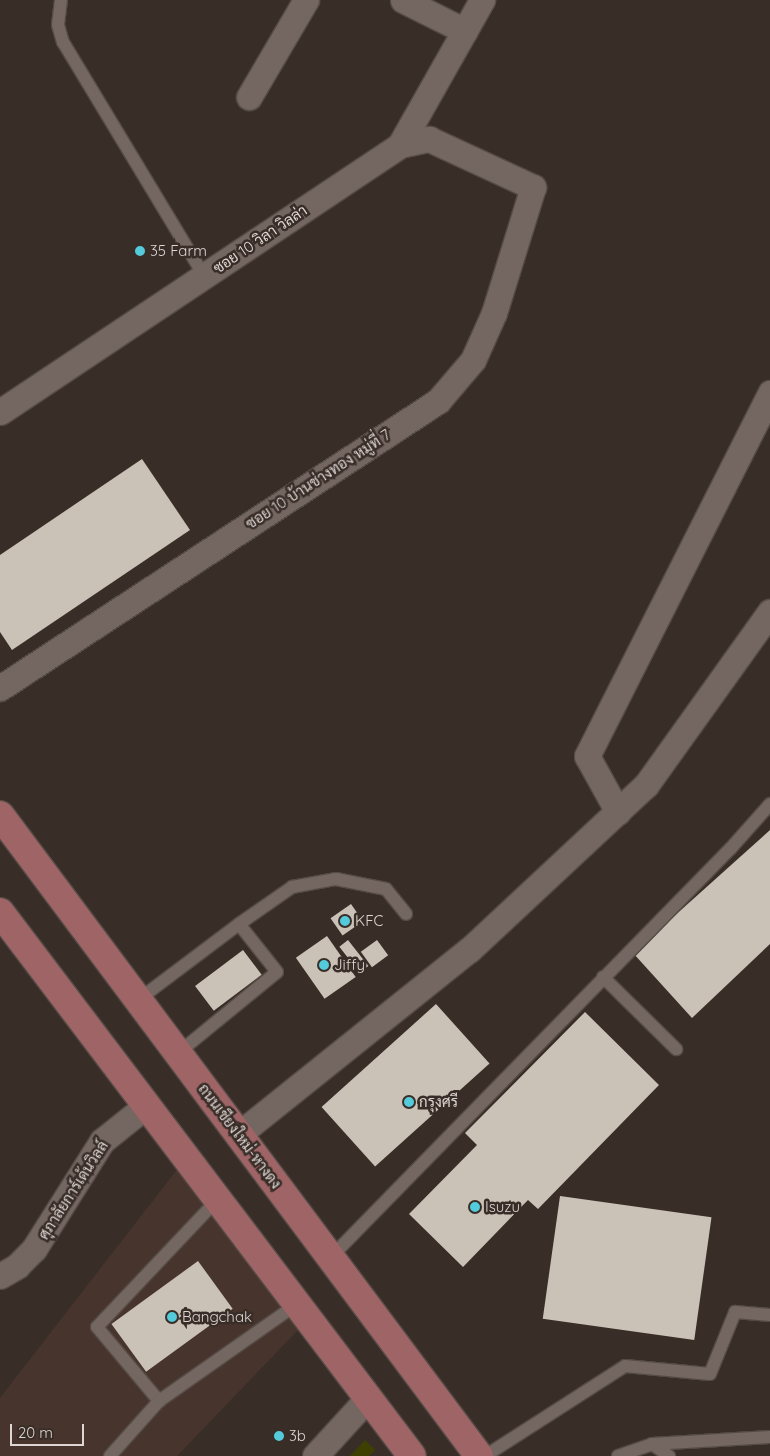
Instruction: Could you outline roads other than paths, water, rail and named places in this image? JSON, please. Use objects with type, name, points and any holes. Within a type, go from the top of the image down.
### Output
[{"type":"main road","name":"ถนนเชียงใหม่-หางดง","points":[[0,815],[479,1456]]},
{"type":"main road","points":[[0,912],[412,1456]]},
{"type":"street","points":[[249,98],[306,0]]},
{"type":"street","points":[[403,0],[465,31]]},
{"type":"street","points":[[400,145],[482,0]]},
{"type":"street","name":"ซอย 10 วิลา วิลล่า","points":[[0,412],[400,145],[429,139],[533,187]]},
{"type":"street","name":"ซอย 10 บ้านช่างทอง หมู่ที่ 7","points":[[0,688],[438,401],[473,360],[490,320],[533,187]]},
{"type":"street","points":[[618,812],[587,756],[770,393]]},
{"type":"street","points":[[239,1134],[469,950],[646,786],[770,612]]},
{"type":"street","name":"ศุภาลัยการ์เด้นวิลล์","points":[[0,1276],[18,1266],[34,1249],[102,1141],[147,1105]]},
{"type":"street","points":[[315,1456],[368,1398]]},
{"type":"lane","points":[[61,0],[58,25],[63,42],[204,276]]},
{"type":"lane","points":[[331,1257],[731,848],[770,804]]},
{"type":"lane","points":[[138,1000],[239,924],[292,887],[336,879],[386,889],[406,914]]},
{"type":"lane","points":[[178,1053],[278,972],[239,924]]},
{"type":"lane","points":[[603,977],[676,1049]]},
{"type":"lane","points":[[159,1402],[97,1327],[218,1199]]},
{"type":"lane","points":[[110,1456],[159,1402],[297,1304]]},
{"type":"lane","points":[[485,1456],[625,1366],[710,1374],[735,1312],[770,1315]]},
{"type":"lane","points":[[618,1456],[652,1444],[770,1437]]},
{"type":"lane","points":[[652,1444],[669,1456]]},
{"type":"place","name":"35 Farm","points":[[140,251]]},
{"type":"place","name":"KFC","points":[[345,921]]},
{"type":"place","name":"Jiffy","points":[[324,965]]},
{"type":"place","name":"กรุงศรี","points":[[409,1102]]},
{"type":"place","name":"Isuzu","points":[[475,1207]]},
{"type":"place","name":"Bangchak","points":[[172,1317]]},
{"type":"place","name":"3b","points":[[279,1436]]}]
